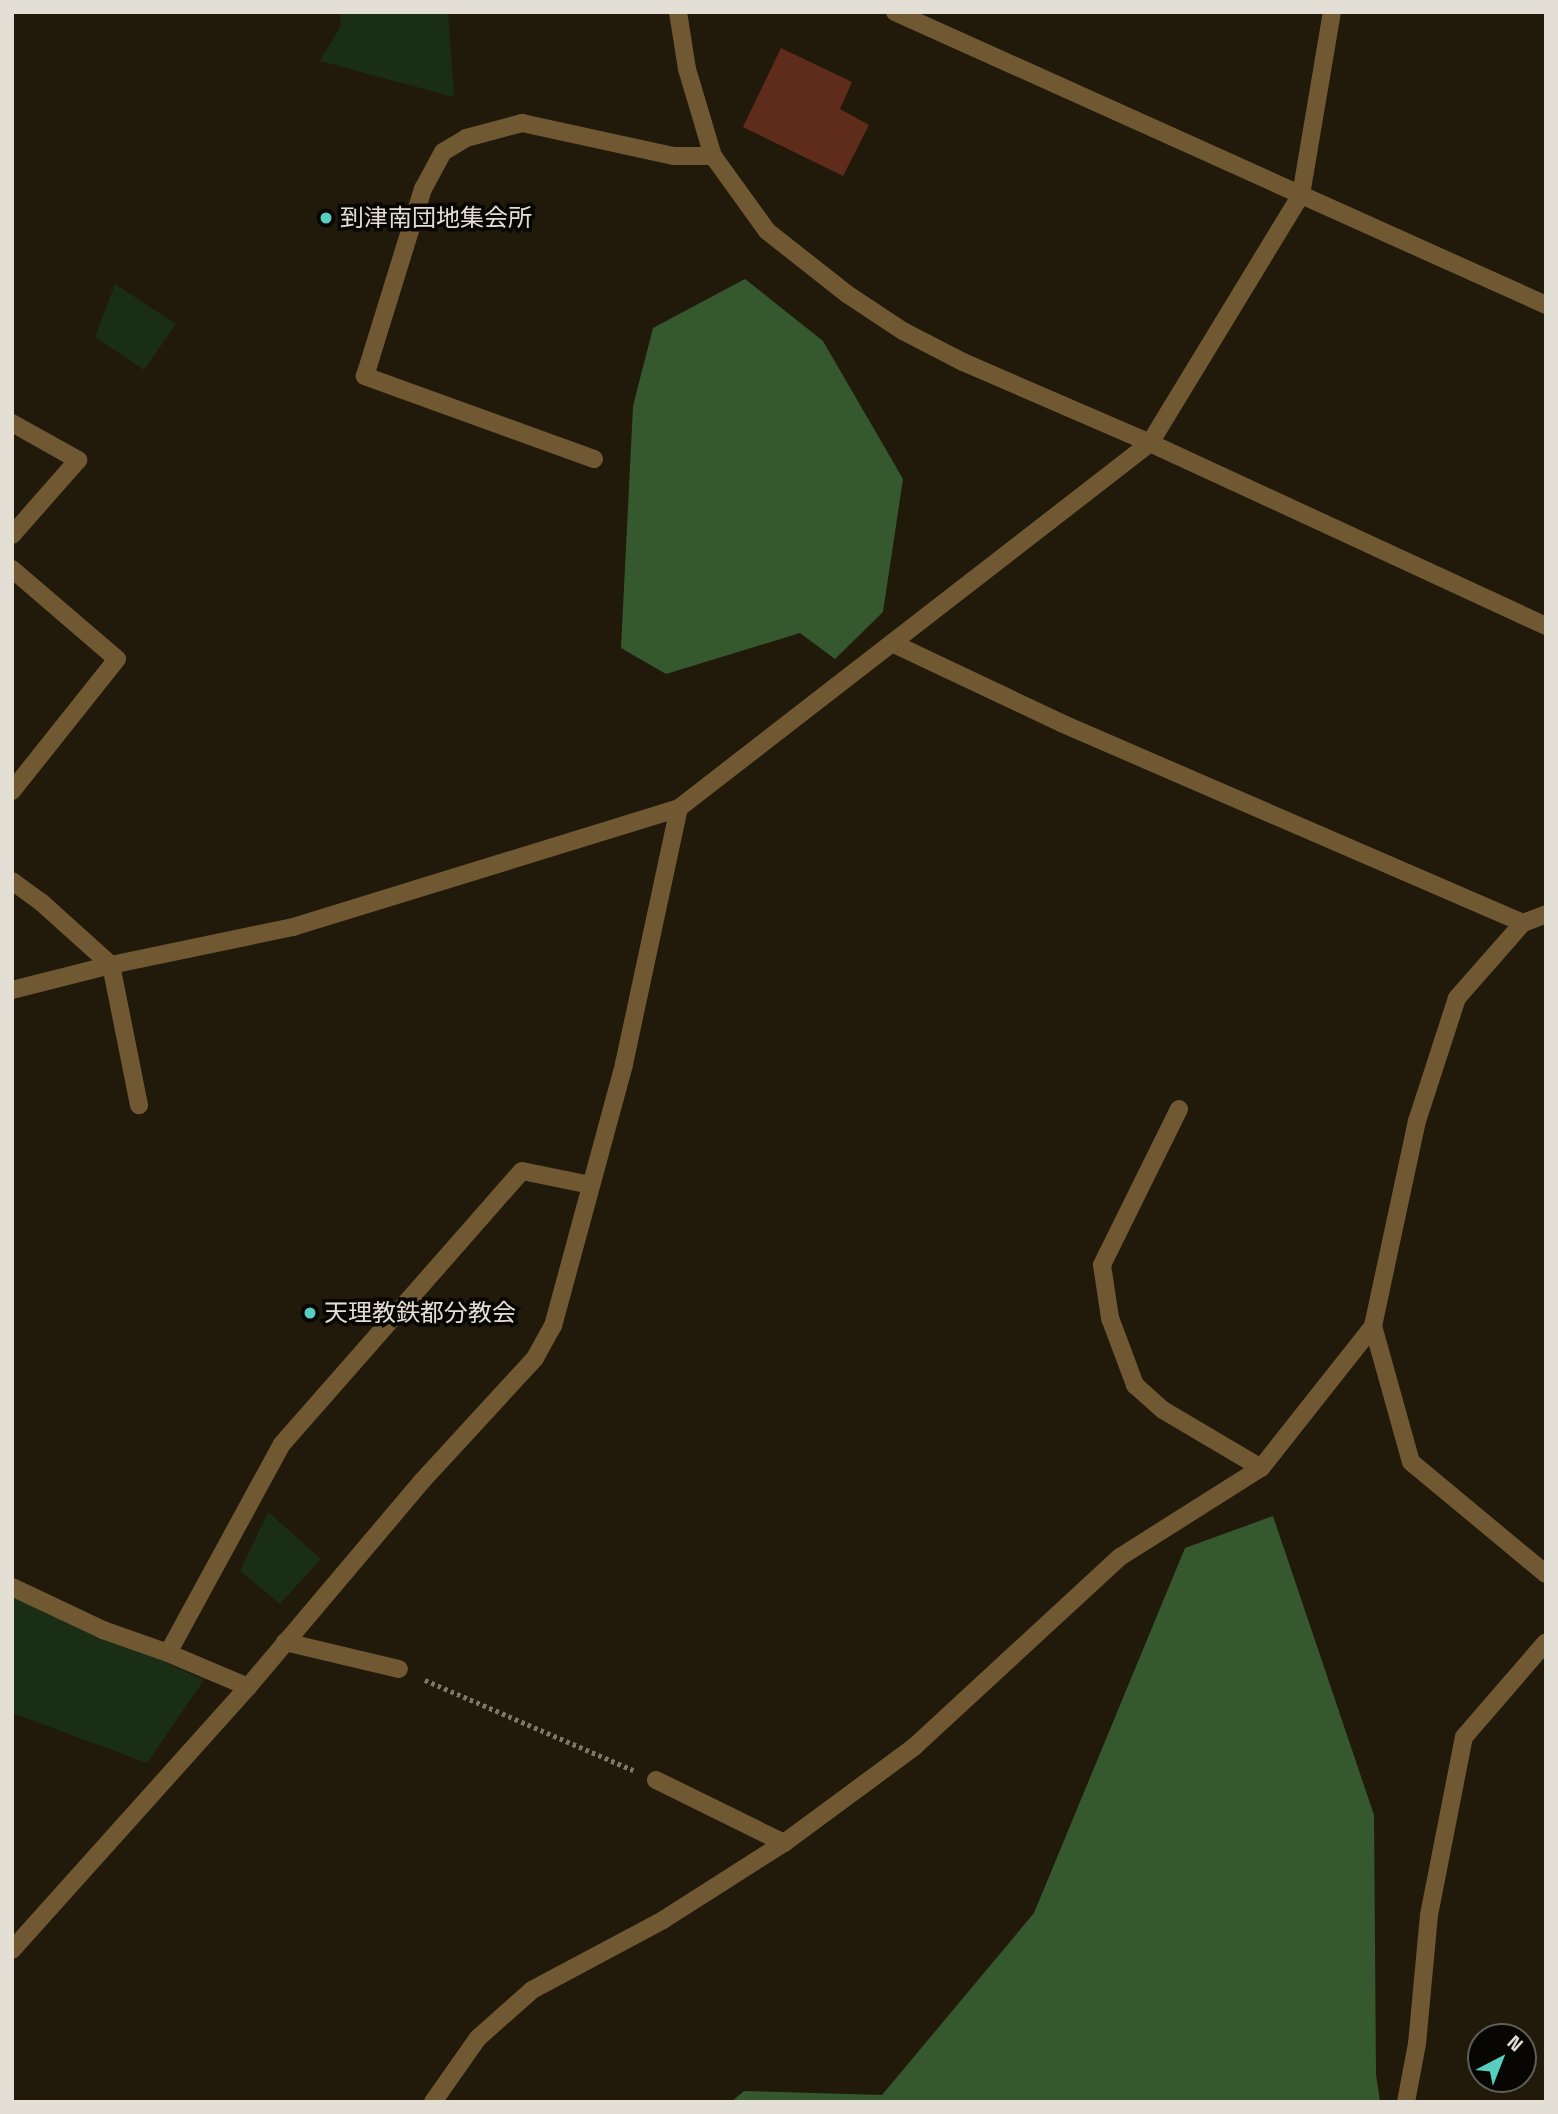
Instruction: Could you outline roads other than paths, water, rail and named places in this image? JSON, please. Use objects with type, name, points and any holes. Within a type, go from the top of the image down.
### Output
[{"type":"street","points":[[678,12],[687,69],[713,156],[767,231],[847,294],[903,331],[963,362],[1150,443],[1546,626]]},
{"type":"street","points":[[895,12],[1546,305]]},
{"type":"street","points":[[12,990],[111,965],[293,927],[679,808],[1150,443],[1301,195],[1332,12]]},
{"type":"street","points":[[594,459],[365,376],[423,190],[443,152],[466,138],[522,124],[673,156],[713,156]]},
{"type":"street","points":[[12,423],[78,460],[12,536]]},
{"type":"street","points":[[12,569],[117,659],[12,791]]},
{"type":"street","points":[[892,643],[1061,723],[1523,923]]},
{"type":"street","points":[[12,1950],[248,1687],[423,1480],[535,1358],[554,1326],[624,1064],[679,808]]},
{"type":"street","points":[[12,881],[41,902],[111,965],[139,1105]]},
{"type":"street","points":[[433,2102],[478,2038],[532,1990],[663,1920],[784,1843],[914,1747],[1121,1557],[1261,1468],[1373,1326],[1417,1121],[1457,998],[1523,923],[1546,914]]},
{"type":"street","points":[[1179,1109],[1102,1265],[1110,1318],[1135,1385],[1163,1410],[1261,1468]]},
{"type":"street","points":[[168,1653],[282,1444],[522,1171],[591,1185]]},
{"type":"street","points":[[1373,1326],[1411,1462],[1546,1574]]},
{"type":"street","points":[[12,1587],[103,1630],[168,1653],[248,1687]]},
{"type":"street","points":[[285,1642],[399,1669]]},
{"type":"street","points":[[1406,2102],[1417,2044],[1431,1902],[1464,1738],[1546,1642]]},
{"type":"street","points":[[656,1780],[784,1843]]},
{"type":"place","name":"到津南団地集会所","points":[[326,218]]},
{"type":"place","name":"天理教鉄都分教会","points":[[310,1313]]}]
